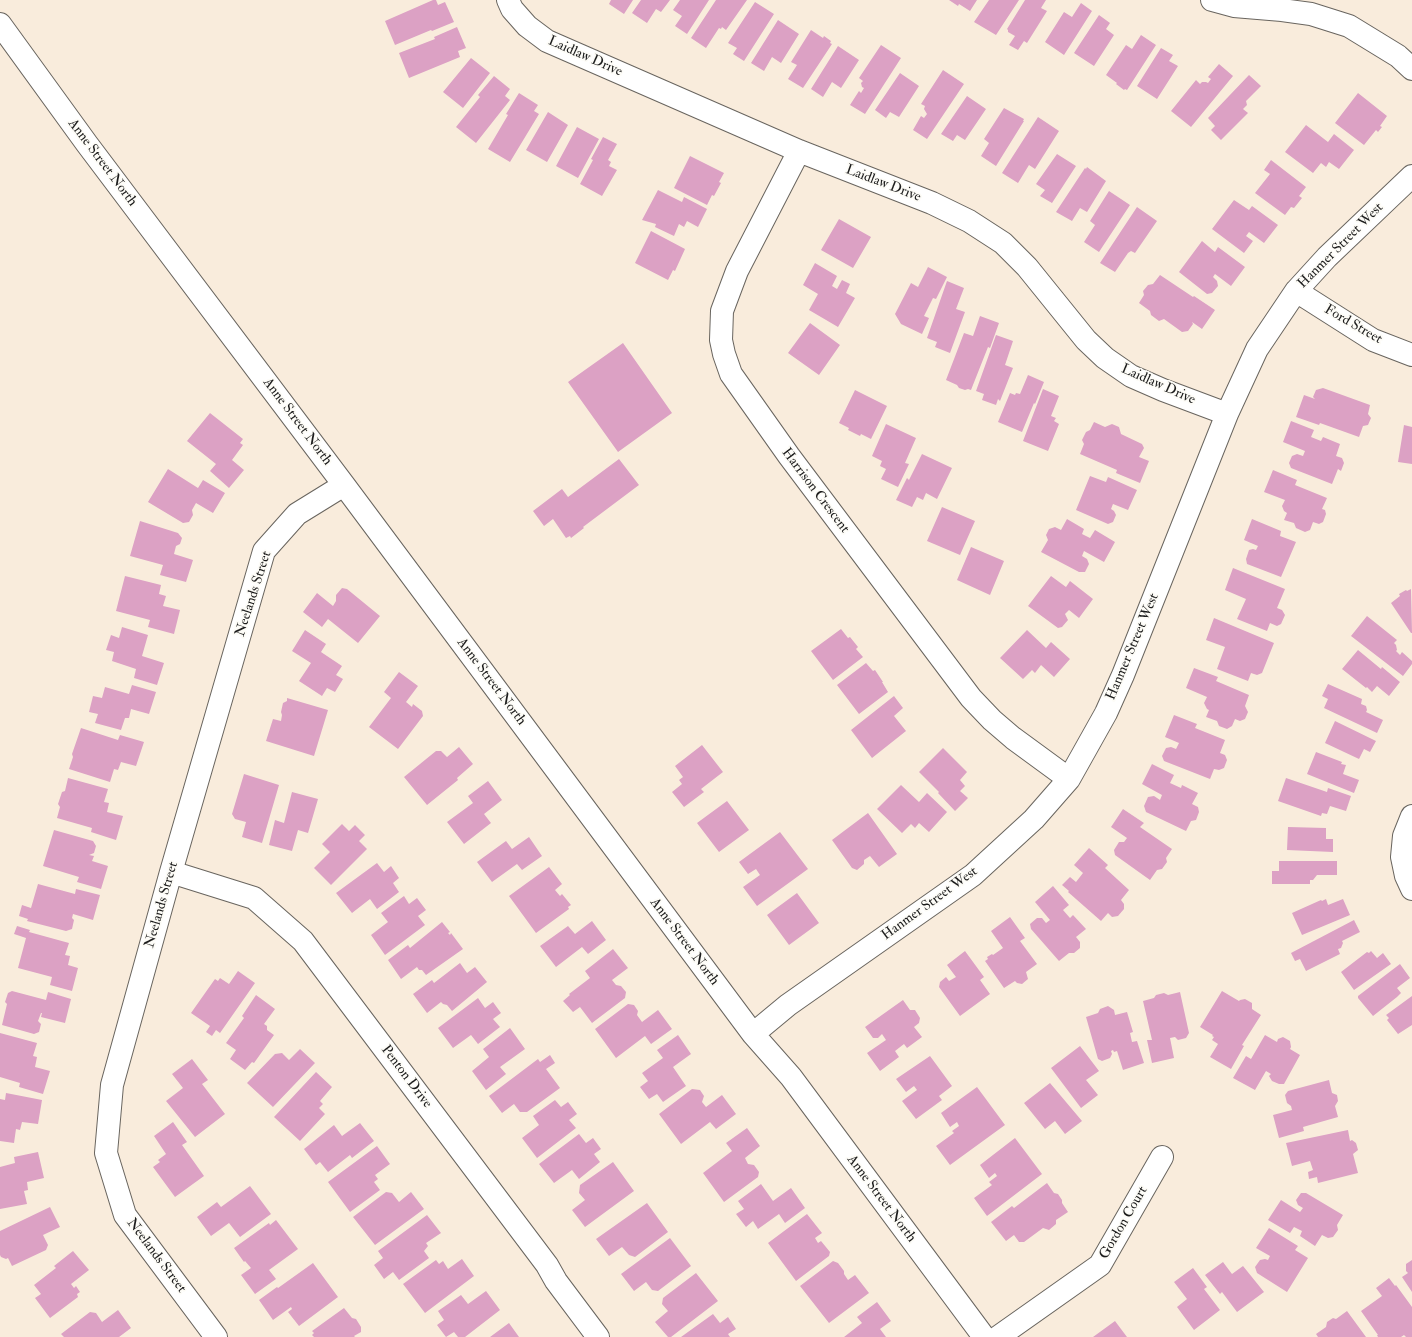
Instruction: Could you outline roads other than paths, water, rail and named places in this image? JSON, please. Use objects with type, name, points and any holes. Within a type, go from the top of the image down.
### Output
[{"type":"street","name":"Laidlaw Drive","points":[[508,0],[512,9],[528,26],[547,41],[799,150],[932,203],[969,220],[1003,243],[1027,267],[1086,340],[1105,358],[1131,376],[1163,390],[1227,414]]},
{"type":"street","points":[[1212,0],[1234,6],[1311,14],[1349,26],[1398,56],[1412,69]]},
{"type":"street","name":"Anne Street North","points":[[0,24],[87,144],[344,485],[753,1034],[791,1077],[984,1337]]},
{"type":"street","name":"Harrison Crescent","points":[[799,150],[737,272],[722,310],[722,340],[724,354],[731,374],[789,456],[971,698],[1012,738],[1069,779]]},
{"type":"street","name":"Hanmer Street West","points":[[753,1034],[788,1005],[973,875],[1034,819],[1069,779],[1106,713],[1123,675],[1227,414],[1257,349],[1296,291],[1326,257],[1412,176]]},
{"type":"street","name":"Ford Street","points":[[1296,291],[1373,340],[1412,355]]},
{"type":"street","name":"Neelands Street","points":[[216,1337],[125,1215],[106,1153],[112,1085],[171,872],[264,551],[297,514],[344,485]]},
{"type":"street","points":[[1412,816],[1404,836],[1402,857],[1406,876],[1412,889]]},
{"type":"street","name":"Penton Drive","points":[[171,872],[254,898],[303,940],[547,1265],[556,1281],[598,1337]]},
{"type":"street","name":"Gordon Court","points":[[998,1337],[1100,1265],[1162,1157]]}]
